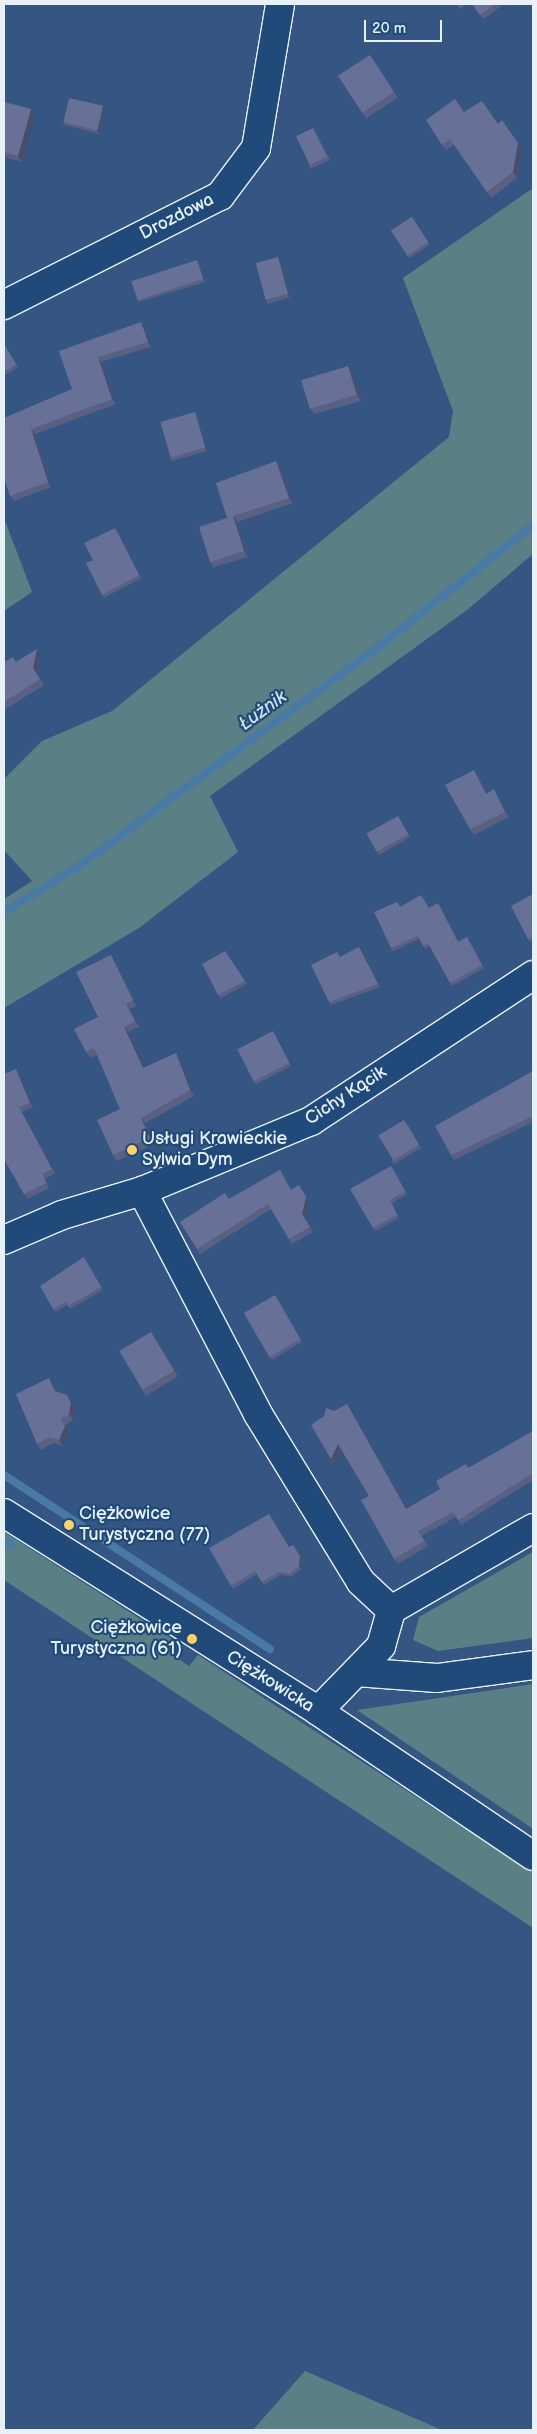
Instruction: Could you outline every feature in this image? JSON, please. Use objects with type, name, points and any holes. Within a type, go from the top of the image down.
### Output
[{"type":"street","name":"Drozdowa","points":[[4,305],[220,196],[256,148],[280,4]]},
{"type":"street","name":"Cichy Kącik","points":[[4,1240],[62,1215],[142,1191],[311,1121],[533,975]]},
{"type":"street","points":[[142,1191],[258,1414],[361,1582],[391,1610]]},
{"type":"street","name":"Ciężkowicka","points":[[4,1513],[318,1711],[533,1856]]},
{"type":"street","points":[[318,1711],[381,1646],[391,1610],[533,1528]]},
{"type":"street","points":[[356,1672],[437,1678],[533,1664]]},
{"type":"green space","points":[[533,188],[533,554],[467,610],[210,796],[238,852],[139,928],[4,1008],[4,899],[32,881],[4,850],[4,779],[42,741],[112,711],[449,437],[453,411],[403,278]]},
{"type":"green space","points":[[4,518],[32,592],[4,611]]},
{"type":"green space","points":[[4,1532],[175,1641],[169,1652],[189,1666],[198,1655],[533,1873],[533,1928],[4,1580]]},
{"type":"green space","points":[[533,1552],[533,1638],[438,1651],[413,1640],[419,1617]]},
{"type":"green space","points":[[533,1684],[533,1829],[357,1710]]},
{"type":"green space","points":[[305,2371],[442,2430],[253,2430]]},
{"type":"building","points":[[472,4],[495,4],[480,15]]},
{"type":"building","points":[[370,55],[394,92],[362,113],[338,76]]},
{"type":"building","points":[[69,98],[103,106],[97,130],[63,122]]},
{"type":"building","points":[[455,99],[464,112],[482,101],[498,124],[502,120],[518,143],[513,172],[487,192],[450,139],[442,145],[426,120]]},
{"type":"building","points":[[4,102],[31,109],[18,156],[4,152]]},
{"type":"building","points":[[313,128],[327,157],[310,165],[296,136]]},
{"type":"building","points":[[412,217],[428,242],[407,256],[391,231]]},
{"type":"building","points":[[278,257],[288,294],[266,300],[256,263]]},
{"type":"building","points":[[197,260],[203,279],[138,300],[131,281]]},
{"type":"building","points":[[141,322],[148,342],[98,357],[112,399],[31,429],[48,482],[10,496],[4,478],[4,418],[72,389],[59,351]]},
{"type":"building","points":[[4,344],[16,364],[4,372]]},
{"type":"building","points":[[348,366],[357,395],[310,409],[301,380]]},
{"type":"building","points":[[195,412],[205,448],[171,457],[160,422]]},
{"type":"building","points":[[276,461],[289,498],[233,516],[244,551],[210,562],[199,527],[227,518],[216,483]]},
{"type":"building","points":[[115,528],[139,575],[102,595],[86,563],[93,560],[84,543]]},
{"type":"building","points":[[37,649],[33,668],[40,679],[4,702],[4,662],[13,657],[16,662]]},
{"type":"building","points":[[474,770],[486,794],[494,789],[505,812],[470,829],[445,785]]},
{"type":"building","points":[[398,816],[408,834],[377,852],[367,833]]},
{"type":"building","points":[[533,894],[533,936],[528,939],[511,906]]},
{"type":"building","points":[[421,895],[429,908],[438,903],[458,942],[467,937],[482,965],[450,983],[428,943],[423,946],[418,936],[391,948],[374,912],[397,902],[400,907]]},
{"type":"building","points":[[359,947],[378,984],[329,1002],[311,965],[337,952],[340,957]]},
{"type":"building","points":[[225,951],[245,981],[218,995],[202,964]]},
{"type":"building","points":[[111,955],[133,1000],[126,1004],[135,1021],[124,1027],[143,1068],[176,1053],[190,1090],[141,1118],[150,1138],[113,1155],[97,1120],[120,1109],[94,1048],[86,1052],[74,1029],[98,1017],[76,972]]},
{"type":"building","points":[[273,1031],[289,1063],[254,1081],[237,1049]]},
{"type":"building","points":[[16,1069],[30,1103],[19,1107],[52,1169],[42,1174],[46,1183],[24,1194],[4,1159],[4,1074]]},
{"type":"building","points":[[533,1071],[533,1116],[451,1155],[435,1126]]},
{"type":"building","points":[[404,1120],[419,1145],[393,1160],[378,1135]]},
{"type":"building","points":[[391,1166],[405,1191],[390,1200],[397,1215],[373,1228],[350,1189]]},
{"type":"building","points":[[280,1170],[291,1190],[299,1185],[306,1197],[302,1214],[310,1227],[289,1239],[268,1204],[197,1249],[180,1222],[225,1193],[229,1199]]},
{"type":"building","points":[[84,1257],[101,1287],[68,1306],[66,1302],[53,1309],[40,1286]]},
{"type":"building","points":[[275,1295],[300,1339],[269,1357],[244,1313]]},
{"type":"building","points":[[151,1332],[174,1371],[142,1390],[119,1351]]},
{"type":"building","points":[[49,1378],[55,1391],[67,1395],[71,1403],[69,1414],[61,1419],[65,1426],[59,1440],[50,1437],[37,1444],[16,1394]]},
{"type":"building","points":[[347,1404],[406,1509],[440,1489],[436,1481],[466,1464],[468,1468],[533,1431],[533,1473],[458,1520],[453,1512],[418,1531],[424,1541],[394,1559],[361,1500],[369,1496],[338,1444],[331,1459],[311,1425],[324,1416],[326,1408],[334,1411]]},
{"type":"building","points":[[269,1514],[289,1547],[293,1545],[300,1556],[299,1566],[289,1574],[279,1572],[262,1582],[255,1571],[231,1586],[209,1548]]},
{"type":"waterway","name":"Łużnik","points":[[4,912],[76,868],[373,651],[533,525]]},
{"type":"waterway","points":[[4,1475],[270,1649]]},
{"type":"waterway","points":[[4,1541],[11,1545]]},
{"type":"place","name":"Usługi Krawieckie Sylwia Dym","points":[[132,1150]]},
{"type":"place","name":"Ciężkowice Turystyczna (77)","points":[[69,1525]]},
{"type":"place","name":"Ciężkowice Turystyczna (61)","points":[[192,1639]]}]
